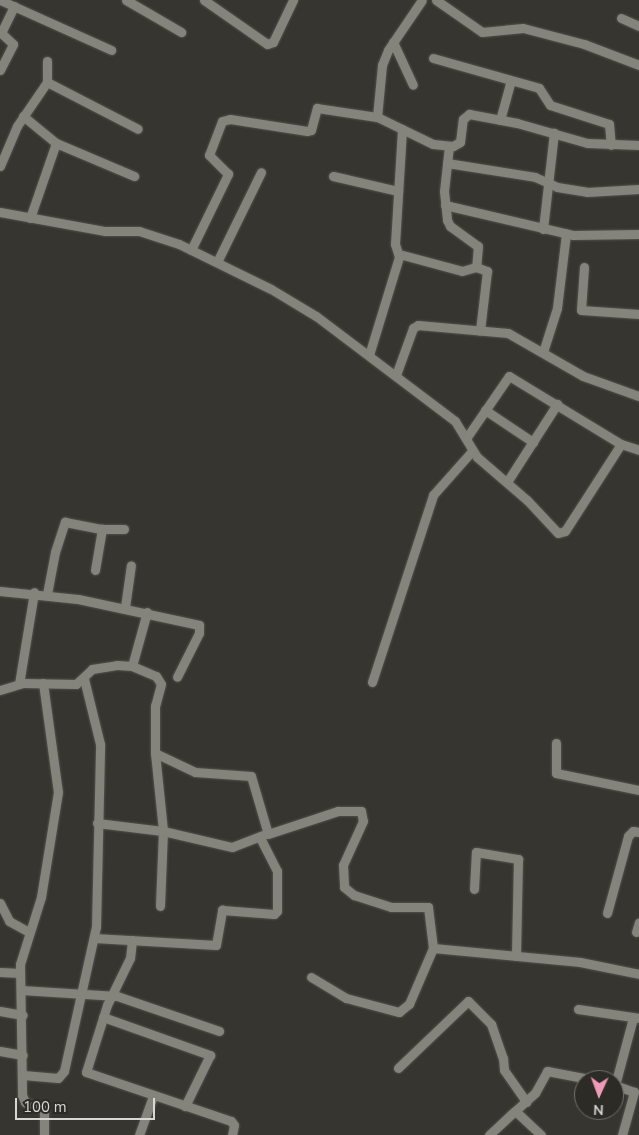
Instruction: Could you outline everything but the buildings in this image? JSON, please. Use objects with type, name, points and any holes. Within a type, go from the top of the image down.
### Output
[{"type":"street","points":[[0,0],[111,50]]},
{"type":"street","points":[[126,0],[181,32]]},
{"type":"street","points":[[204,0],[267,44],[273,42],[293,0]]},
{"type":"street","points":[[377,117],[382,65],[393,42],[422,0]]},
{"type":"street","points":[[436,0],[482,32],[523,28],[584,44],[639,65]]},
{"type":"street","points":[[0,70],[13,44],[1,33],[14,6]]},
{"type":"street","points":[[621,18],[639,26]]},
{"type":"street","points":[[393,42],[413,85]]},
{"type":"street","points":[[433,58],[539,88],[550,105],[609,124],[611,146]]},
{"type":"street","points":[[0,166],[23,116],[46,82],[47,61]]},
{"type":"street","points":[[500,120],[511,80]]},
{"type":"street","points":[[46,82],[138,129]]},
{"type":"street","points":[[191,250],[228,174],[209,155],[222,120],[230,119],[307,131],[311,130],[317,108],[377,117],[433,144],[449,146],[460,142],[465,115],[500,120],[587,143],[611,146],[639,145]]},
{"type":"street","points":[[23,116],[56,143],[134,176]]},
{"type":"street","points":[[369,355],[399,254],[395,244],[402,128]]},
{"type":"street","points":[[543,229],[554,133]]},
{"type":"street","points":[[30,218],[56,143]]},
{"type":"street","points":[[449,146],[446,205],[450,226],[478,246],[476,267]]},
{"type":"street","points":[[447,163],[535,176],[548,183],[587,192],[639,189]]},
{"type":"street","points":[[216,262],[262,172]]},
{"type":"street","points":[[333,176],[398,191]]},
{"type":"street","points":[[446,205],[566,234],[639,234]]},
{"type":"street","points":[[0,212],[105,231],[139,231],[191,250],[216,262],[316,316],[455,421],[466,437],[472,451],[508,482],[556,531],[563,533],[621,444]]},
{"type":"street","points":[[543,352],[557,308],[566,234]]},
{"type":"street","points":[[399,254],[462,271],[476,267],[487,271],[480,331]]},
{"type":"street","points":[[584,267],[581,310],[639,314]]},
{"type":"street","points":[[396,375],[416,325],[517,336],[583,376],[639,396]]},
{"type":"street","points":[[466,437],[509,376],[621,444],[639,450]]},
{"type":"street","points":[[508,482],[556,404]]},
{"type":"street","points":[[485,410],[533,442]]},
{"type":"street","points":[[372,682],[433,495],[472,451]]},
{"type":"street","points":[[47,594],[55,552],[65,522],[102,529],[124,529]]},
{"type":"street","points":[[95,570],[102,529]]},
{"type":"street","points":[[124,607],[130,565]]},
{"type":"street","points":[[0,591],[34,592],[124,607],[199,625],[199,633],[177,677]]},
{"type":"street","points":[[19,684],[34,592]]},
{"type":"street","points":[[132,666],[147,612]]},
{"type":"street","points":[[0,690],[19,684],[71,684],[84,679],[96,668],[132,666],[161,680],[155,706],[155,753],[163,831],[160,906]]},
{"type":"street","points":[[23,1075],[52,1078],[62,1076],[94,938],[99,892],[97,823],[100,744],[84,679]]},
{"type":"street","points":[[43,683],[58,792],[41,897],[22,952],[20,973],[23,1015],[23,1099],[42,1108],[44,1135]]},
{"type":"street","points":[[556,743],[556,773],[639,790]]},
{"type":"street","points":[[94,938],[216,945],[222,910],[277,912],[277,871],[264,836],[251,776],[195,772],[155,753]]},
{"type":"street","points":[[97,823],[163,831],[232,847],[338,811],[361,811],[363,821],[343,866],[344,887],[354,895],[391,907],[428,907],[433,948],[403,1012],[346,998],[311,977]]},
{"type":"street","points":[[607,913],[628,836],[633,831],[639,832]]},
{"type":"street","points":[[474,888],[476,852],[518,859],[516,956]]},
{"type":"street","points":[[0,903],[9,921],[29,932]]},
{"type":"street","points":[[636,932],[639,922]]},
{"type":"street","points":[[132,940],[130,958],[111,995],[87,1074],[233,1122],[232,1135]]},
{"type":"street","points":[[433,948],[580,962],[639,974]]},
{"type":"street","points":[[0,972],[20,973]]},
{"type":"street","points":[[21,990],[111,995],[219,1031]]},
{"type":"street","points":[[398,1068],[468,1001],[491,1024],[503,1058],[504,1070],[526,1102]]},
{"type":"street","points":[[578,1009],[636,1018],[620,1070]]},
{"type":"street","points":[[0,1011],[23,1015]]},
{"type":"street","points":[[103,1017],[210,1055],[186,1106]]},
{"type":"street","points":[[0,1051],[23,1056]]},
{"type":"street","points":[[489,1135],[526,1102],[550,1070],[574,1075]]},
{"type":"street","points":[[622,1135],[634,1092],[624,1088]]},
{"type":"street","points":[[139,1135],[152,1096]]},
{"type":"street","points":[[515,1111],[541,1135]]},
{"type":"street","points":[[628,1111],[639,1114]]}]
